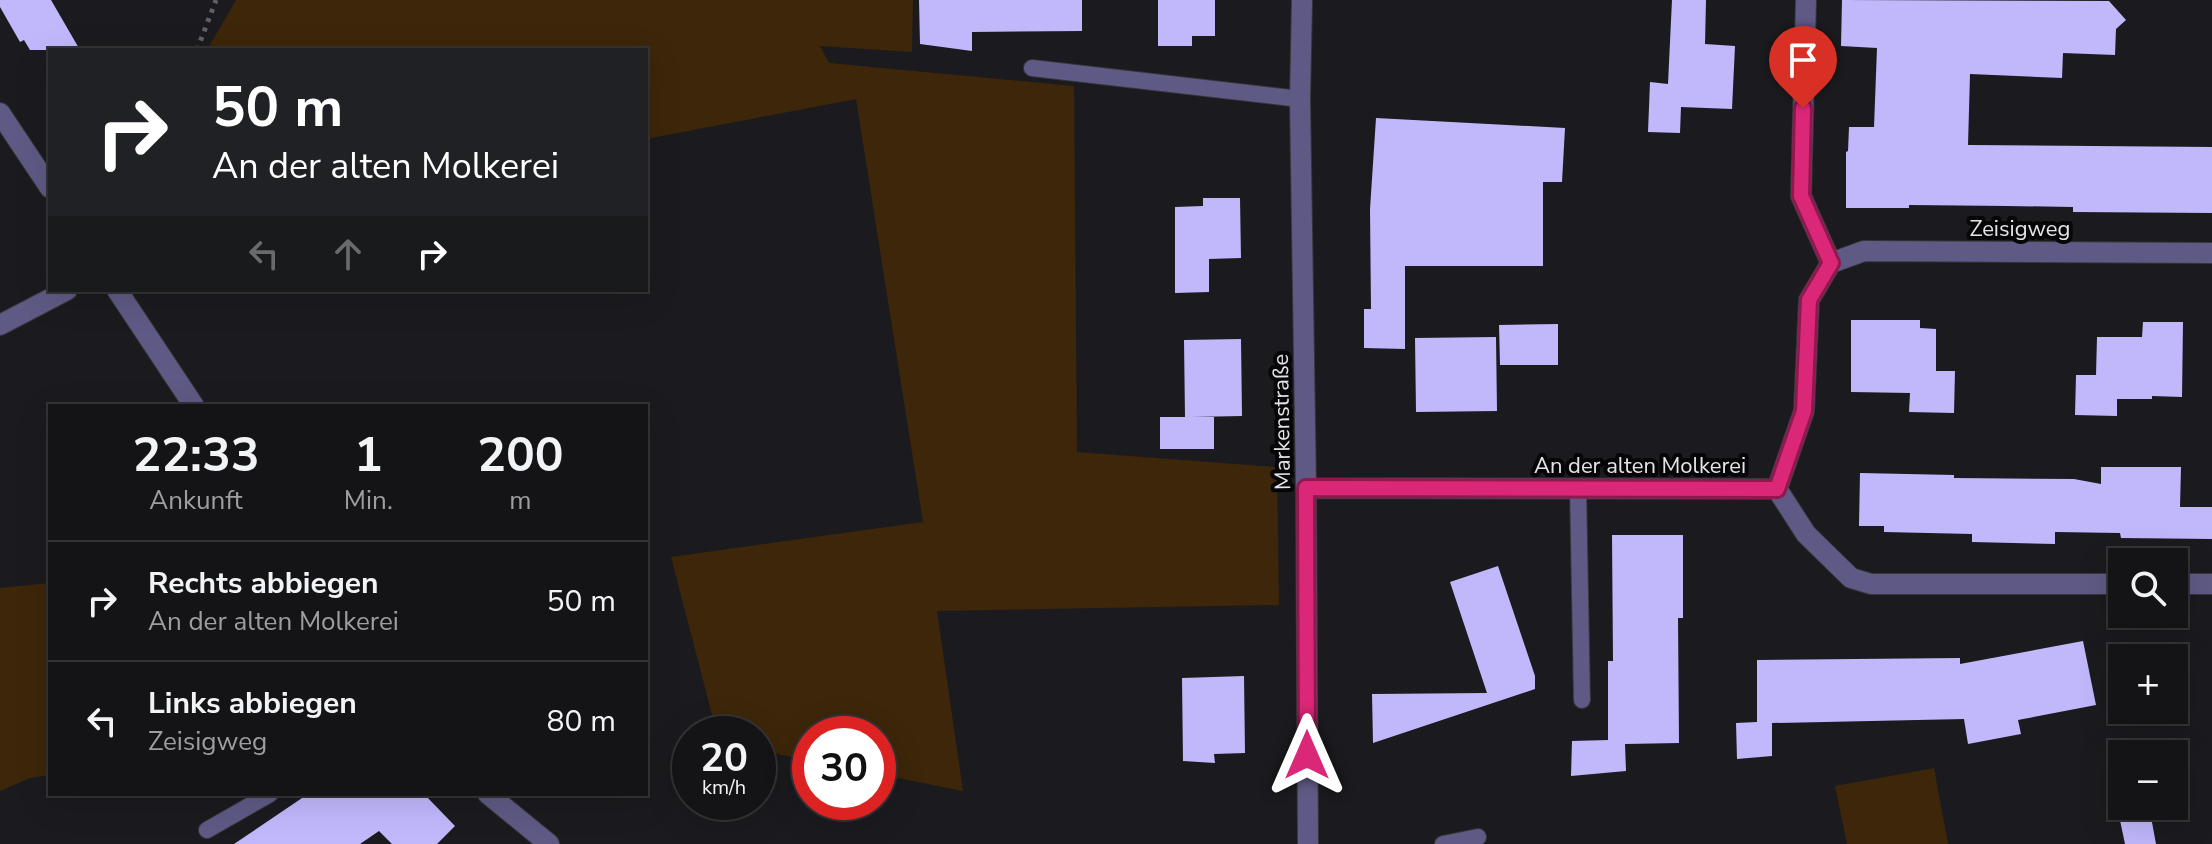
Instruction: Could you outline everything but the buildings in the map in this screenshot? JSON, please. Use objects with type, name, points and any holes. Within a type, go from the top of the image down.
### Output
[{"type":"street","name":"Markenstraße","points":[[1302,0],[1300,99],[1308,844]]},
{"type":"street","points":[[1777,489],[1804,411],[1809,300],[1831,263],[1801,196],[1806,0]]},
{"type":"street","points":[[0,113],[48,185]]},
{"type":"street","name":"Zeisigweg","points":[[1831,263],[1864,251],[2212,253]]},
{"type":"street","points":[[0,325],[63,292]]},
{"type":"street","points":[[118,292],[193,404]]},
{"type":"street","name":"An der alten Molkerei","points":[[1306,488],[1777,489],[1806,534],[1851,578],[1871,584],[2108,584]]},
{"type":"street","points":[[2188,584],[2212,584]]},
{"type":"street","points":[[490,796],[549,844]]},
{"type":"lane","points":[[1032,68],[1300,99]]},
{"type":"lane","points":[[1578,488],[1582,700]]},
{"type":"lane","points":[[207,830],[266,796]]},
{"type":"lane","points":[[1443,844],[1478,837]]},
{"type":"path","points":[[198,48],[216,0]]},
{"type":"shaded area","points":[[236,0],[913,0],[912,52],[820,46],[829,63],[1074,86],[1077,452],[1277,467],[1279,605],[937,611],[963,791],[896,778],[896,716],[792,716],[792,757],[776,754],[776,716],[712,716],[671,557],[923,522],[856,99],[648,139],[648,48],[208,48]]},
{"type":"shaded area","points":[[48,583],[48,775],[30,778],[0,791],[0,588]]},
{"type":"shaded area","points":[[1934,768],[1948,844],[1847,844],[1835,786]]},
{"type":"route","points":[[1307,755],[1306,488],[1777,489],[1804,411],[1809,300],[1831,263],[1801,196],[1803,108]]}]
